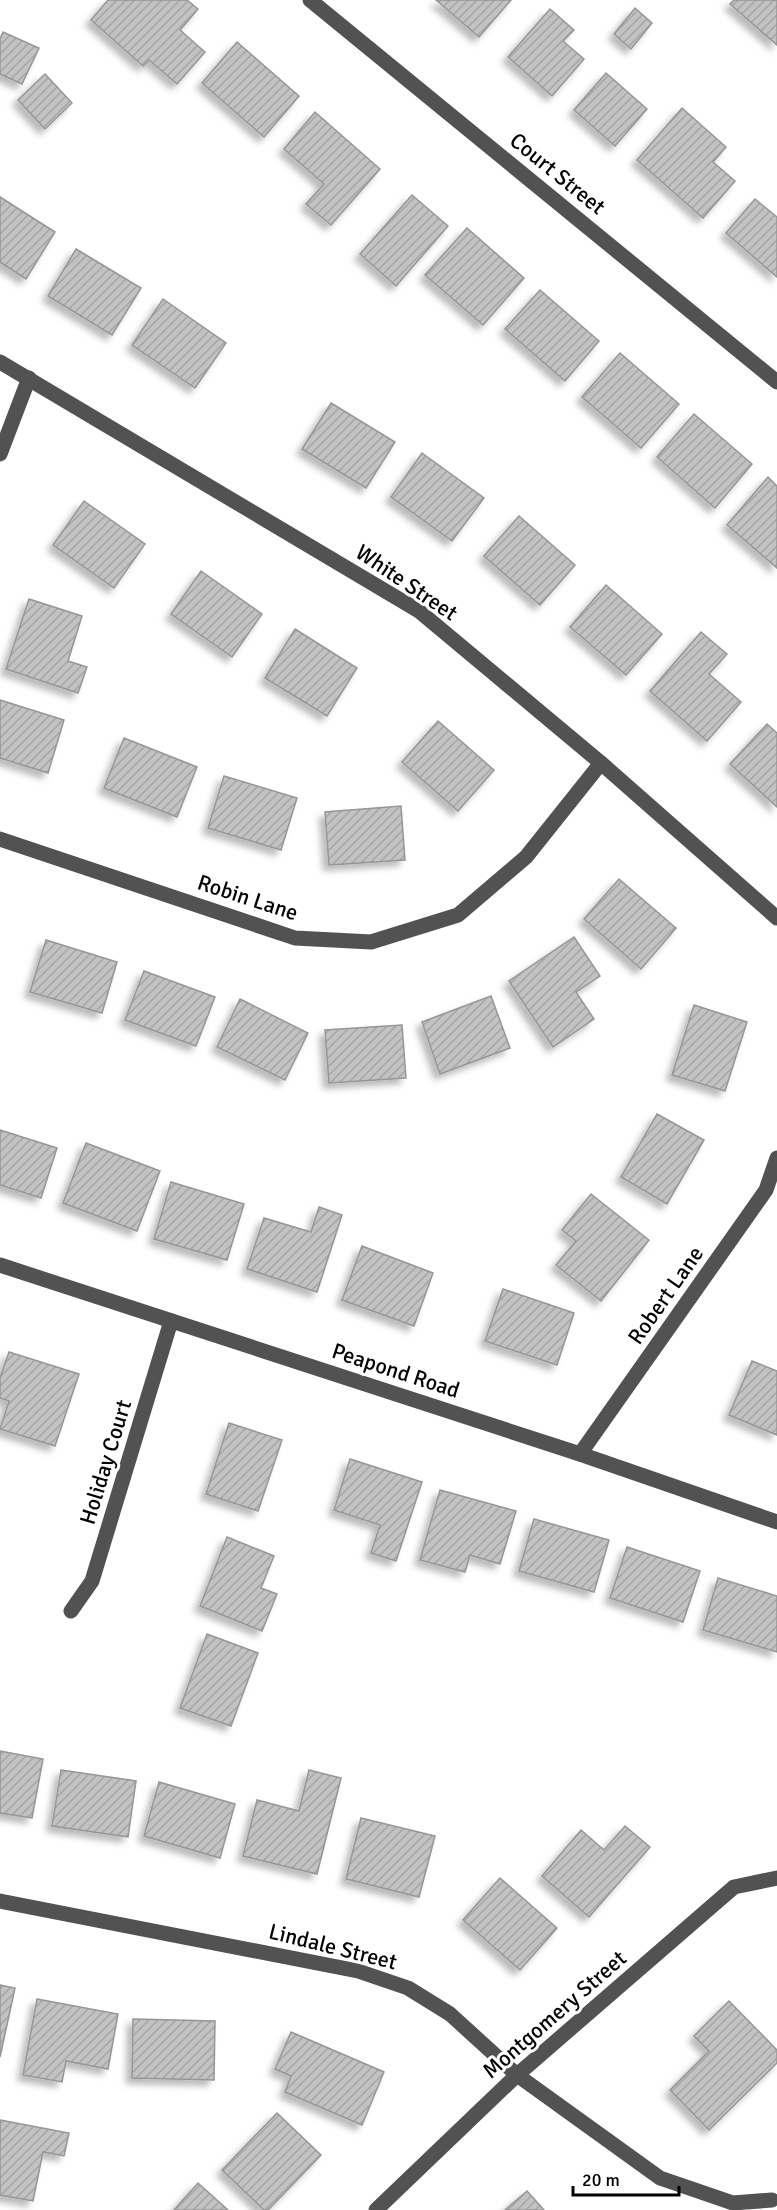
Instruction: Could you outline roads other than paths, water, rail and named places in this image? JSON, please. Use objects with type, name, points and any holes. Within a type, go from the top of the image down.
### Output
[{"type":"street","name":"Court Street","points":[[310,0],[777,382]]},
{"type":"street","name":"White Street","points":[[0,362],[419,611],[601,763],[777,918]]},
{"type":"street","points":[[0,454],[29,378]]},
{"type":"street","name":"Robin Lane","points":[[0,839],[295,938],[371,942],[458,915],[525,858],[601,763]]},
{"type":"street","name":"Robert Lane","points":[[580,1454],[766,1190],[777,1158]]},
{"type":"street","name":"Peapond Road","points":[[0,1265],[580,1454],[777,1522]]},
{"type":"street","name":"Holiday Court","points":[[70,1611],[93,1581],[171,1321]]},
{"type":"street","name":"Montgomery Street","points":[[376,2210],[517,2075],[734,1887],[777,1878]]},
{"type":"street","name":"Lindale Street","points":[[0,1901],[358,1971],[408,1988],[450,2014],[517,2075],[660,2178],[733,2203],[772,2200]]}]
